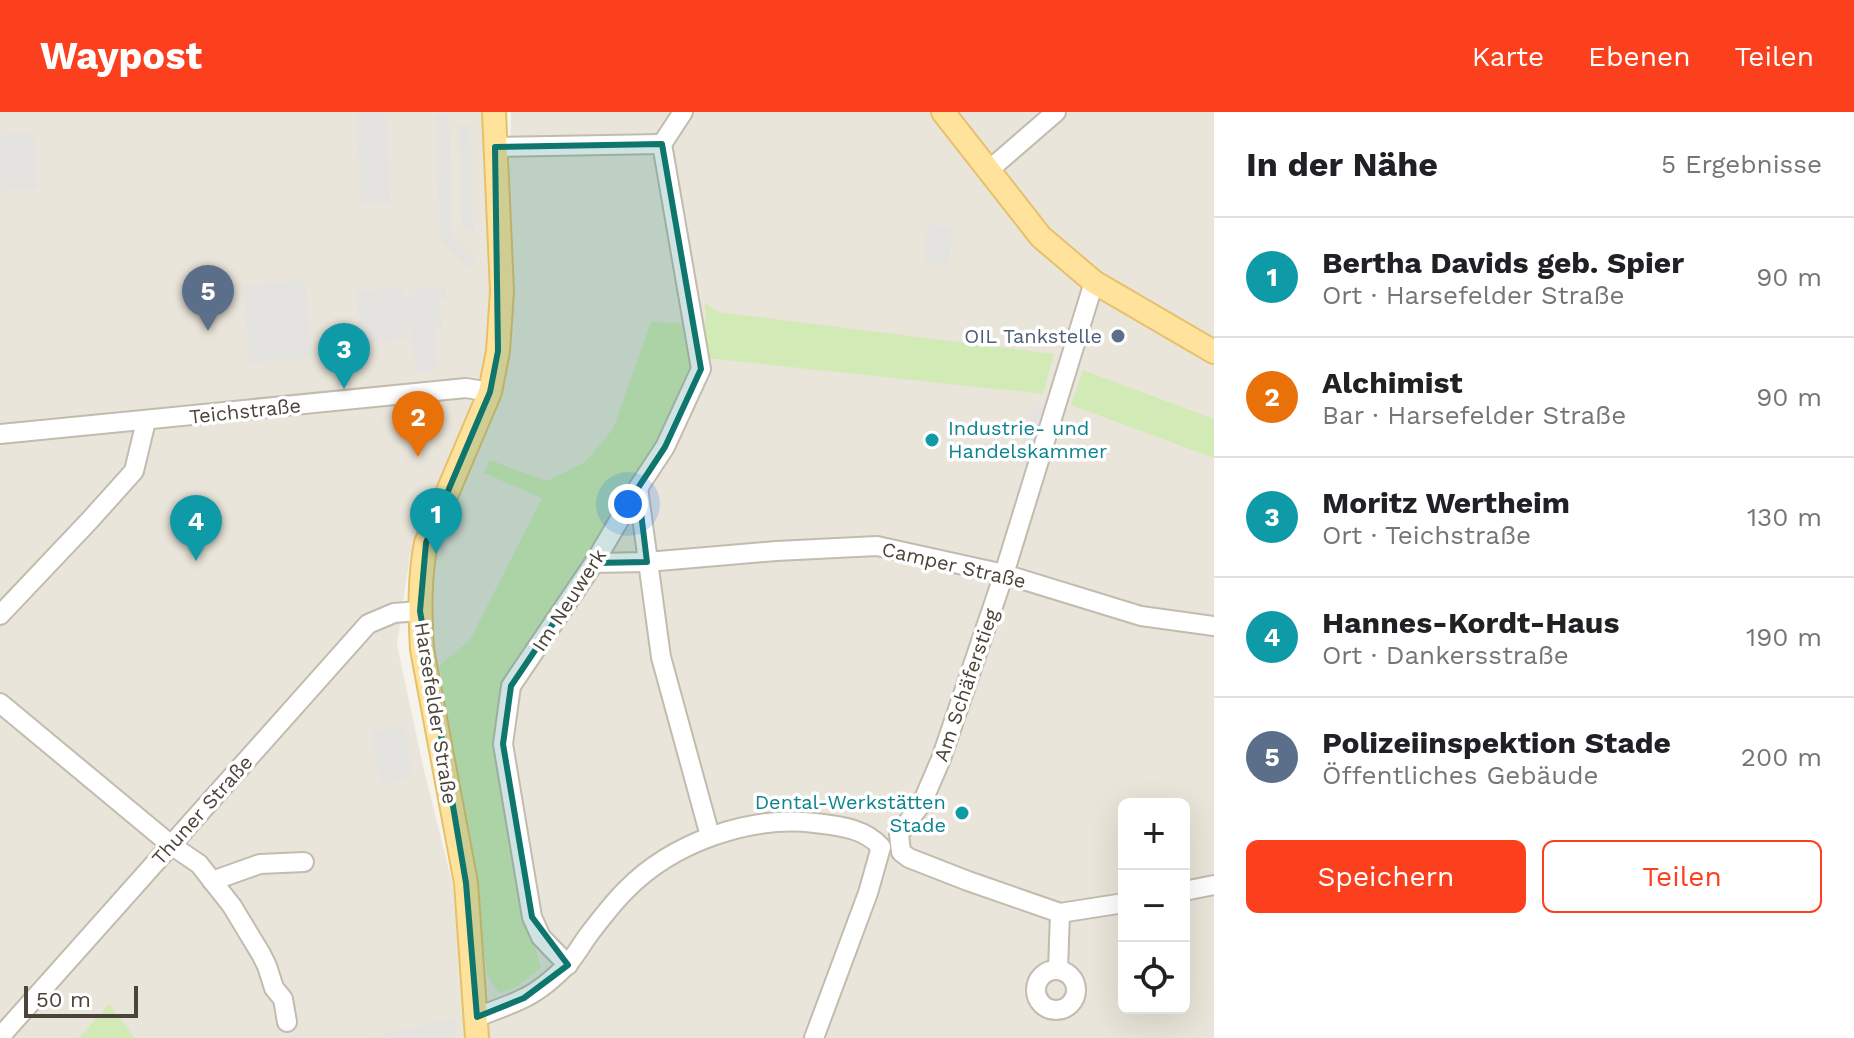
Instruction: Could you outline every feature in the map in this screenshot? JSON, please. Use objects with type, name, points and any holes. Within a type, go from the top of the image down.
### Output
[{"type":"main road","name":"Harsefelder Straße","points":[[477,1027],[466,883],[422,649],[420,611],[421,567],[426,543],[490,392],[498,351],[502,291],[494,112]]},
{"type":"main road","points":[[943,112],[957,122],[989,170],[1041,237],[1094,282],[1214,352]]},
{"type":"street","points":[[495,147],[662,144],[683,112]]},
{"type":"street","points":[[989,170],[1056,112]]},
{"type":"street","name":"Im Neuwerk","points":[[568,965],[541,937],[532,917],[503,744],[511,686],[594,563],[665,447],[701,369],[662,144]]},
{"type":"street","name":"Am Schäferstieg","points":[[1060,913],[909,858],[901,852],[899,834],[922,803],[941,759],[1004,574],[1094,282]]},
{"type":"street","name":"Teichstraße","points":[[0,434],[466,388],[490,392]]},
{"type":"street","points":[[0,615],[134,471],[146,421]]},
{"type":"street","points":[[638,488],[661,657],[710,836]]},
{"type":"street","name":"Camper Straße","points":[[594,563],[877,546],[1004,574],[1141,616],[1214,626]]},
{"type":"street","name":"Thuner Straße","points":[[0,1037],[368,624],[394,613],[420,611]]},
{"type":"street","points":[[0,703],[171,845],[199,864],[232,906],[261,954],[274,988],[283,999],[287,1022]]},
{"type":"street","points":[[477,1027],[524,998],[568,965],[626,890],[665,857],[710,836],[784,822],[856,830],[873,838],[881,847],[879,861],[814,1038]]},
{"type":"street","points":[[212,881],[260,864],[304,862]]},
{"type":"street","points":[[1190,890],[1214,885]]},
{"type":"street","points":[[1058,970],[1060,913],[1118,904]]},
{"type":"highlighted area","points":[[662,144],[701,369],[665,447],[638,488],[647,562],[594,563],[511,686],[503,744],[532,917],[568,965],[524,998],[477,1017],[466,883],[420,611],[426,543],[490,392],[498,351],[495,147]]},
{"type":"shaded area","points":[[0,112],[489,112],[497,293],[488,384],[421,542],[410,555],[397,645],[452,882],[465,968],[470,1038],[0,1038]]},
{"type":"shaded area","points":[[356,112],[385,112],[385,119],[388,119],[390,203],[361,203]]},
{"type":"shaded area","points":[[511,112],[1214,112],[1214,1038],[488,1038],[471,880],[436,686],[429,600],[431,567],[497,387],[507,290]]},
{"type":"shaded area","points":[[435,115],[449,115],[453,236],[477,259],[469,269],[440,241]]},
{"type":"shaded area","points":[[470,122],[474,234],[462,224],[458,123]]},
{"type":"shaded area","points":[[34,133],[37,189],[0,191],[0,135]]},
{"type":"shaded area","points":[[928,224],[954,227],[948,266],[923,264]]},
{"type":"shaded area","points":[[305,280],[312,358],[249,363],[243,285]]},
{"type":"shaded area","points":[[446,286],[446,298],[440,299],[442,328],[434,329],[438,366],[427,372],[416,372],[406,302],[409,339],[362,344],[356,291],[404,287],[405,298],[417,296],[417,288]]},
{"type":"shaded area","points":[[1047,403],[1028,464],[1019,470],[1016,465],[1031,410]]},
{"type":"shaded area","points":[[404,726],[413,778],[380,784],[371,731]]},
{"type":"shaded area","points":[[456,1018],[457,1038],[366,1038]]},
{"type":"green space","points":[[705,303],[718,312],[1054,354],[1043,394],[707,358],[700,321],[706,321]]},
{"type":"green space","points":[[651,322],[681,323],[691,367],[636,483],[507,684],[497,754],[526,917],[541,968],[515,988],[499,993],[487,975],[474,865],[440,665],[470,640],[542,498],[484,473],[489,460],[547,481],[585,462],[613,429]]},
{"type":"green space","points":[[1083,370],[1214,419],[1214,458],[1071,405]]},
{"type":"green space","points":[[109,1004],[135,1038],[79,1038]]},
{"type":"place","name":"Polizeiinspektion Stade","points":[[208,331]]},
{"type":"place","name":"OIL Tankstelle","points":[[1118,336]]},
{"type":"place","name":"Moritz Wertheim","points":[[344,389]]},
{"type":"place","name":"Industrie- und Handelskammer","points":[[932,440]]},
{"type":"place","name":"Alchimist","points":[[418,457]]},
{"type":"place","name":"Bertha Davids geb. Spier","points":[[436,554]]},
{"type":"place","name":"Hannes-Kordt-Haus","points":[[196,561]]},
{"type":"place","name":"Dental-Werkstätten Stade","points":[[962,813]]}]
